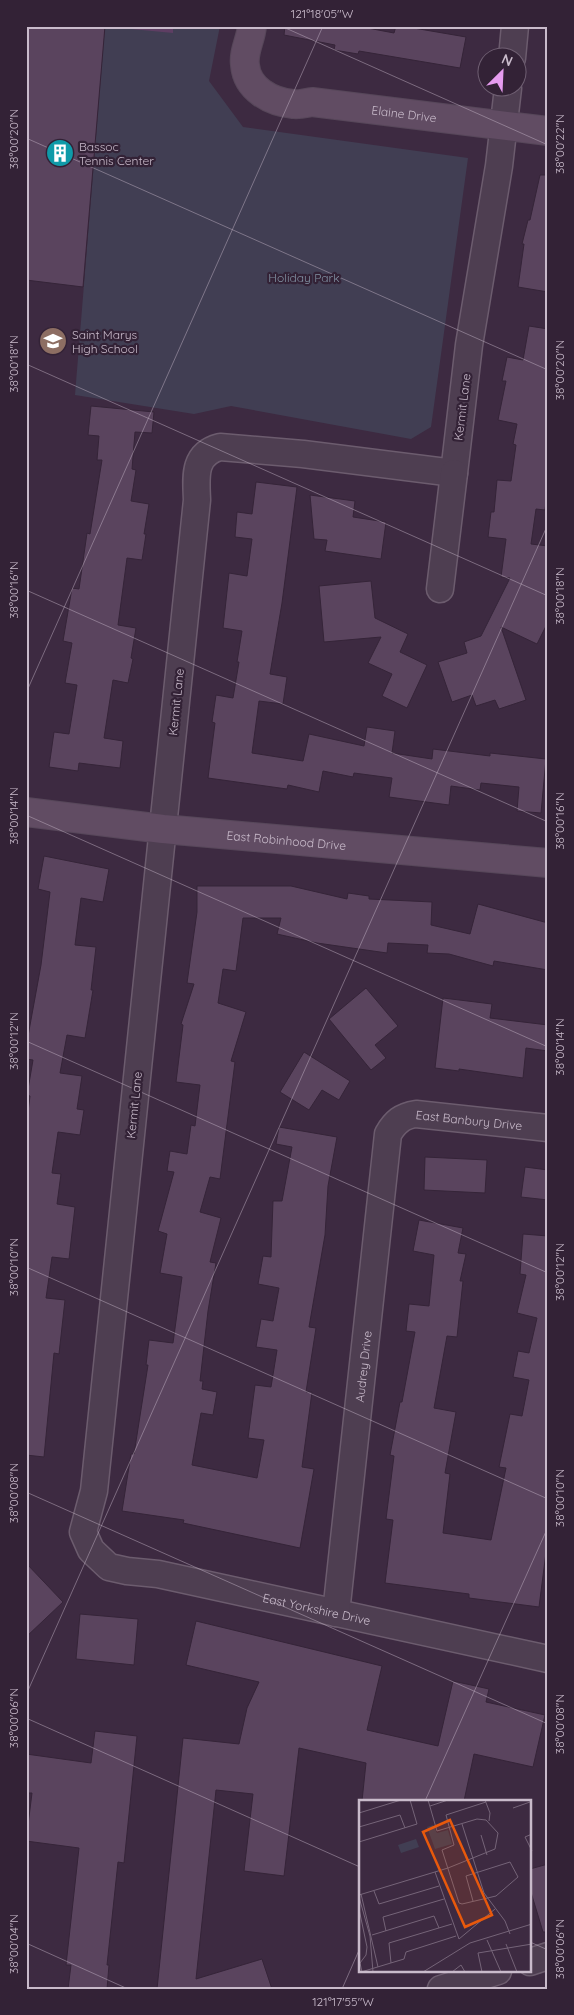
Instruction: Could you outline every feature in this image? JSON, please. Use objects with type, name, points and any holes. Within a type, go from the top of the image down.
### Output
[{"type":"street","name":"Elaine Drive","points":[[252,26],[245,65],[251,82],[262,93],[272,99],[294,105],[312,102],[548,131]]},
{"type":"street","points":[[513,48],[515,26]]},
{"type":"street","name":"Kermit Lane","points":[[91,1550],[83,1532],[94,1492],[197,500],[196,474],[198,466],[210,450],[220,447],[304,454],[454,473],[469,345],[498,166],[507,98]]},
{"type":"street","points":[[440,589],[454,473]]},
{"type":"street","name":"East Robinhood Drive","points":[[26,812],[163,829],[548,863]]},
{"type":"street","name":"East Banbury Drive","points":[[394,1124],[405,1115],[416,1114],[548,1128]]},
{"type":"street","name":"Audrey Drive","points":[[336,1613],[388,1134],[394,1124]]},
{"type":"street","name":"East Yorkshire Drive","points":[[91,1550],[109,1567],[127,1572],[158,1574],[548,1659]]},
{"type":"street","points":[[532,1961],[548,1956]]},
{"type":"street","points":[[441,1989],[495,1972]]},
{"type":"green space","name":"Holiday Park","points":[[105,26],[220,26],[209,81],[243,127],[468,158],[431,427],[411,439],[231,406],[194,414],[75,395]]},
{"type":"shaded area","points":[[132,26],[173,26],[173,33],[131,29]]},
{"type":"building","name":"Bassoc Tennis Center","points":[[26,26],[105,26],[83,287],[26,280]]},
{"type":"building","points":[[285,26],[357,26],[394,33],[396,26],[402,26],[466,37],[460,68],[359,51],[358,54],[334,50],[335,45],[284,35]]},
{"type":"building","points":[[540,175],[548,175],[548,292],[518,287],[524,244],[522,244],[528,220],[530,220]]},
{"type":"building","points":[[529,326],[548,329],[548,487],[545,510],[536,509],[531,544],[548,546],[548,622],[537,644],[501,627],[526,700],[499,709],[495,700],[476,706],[472,695],[452,702],[438,662],[467,653],[464,642],[481,636],[510,578],[501,577],[506,539],[488,537],[491,512],[494,512],[497,480],[511,481],[516,445],[513,444],[517,424],[498,420],[506,381],[502,381],[507,357],[523,360]]},
{"type":"building","points":[[91,406],[154,412],[152,433],[135,432],[132,469],[136,470],[131,501],[149,504],[142,560],[127,558],[118,625],[136,628],[131,658],[133,659],[128,683],[113,680],[104,738],[123,741],[120,768],[79,763],[78,771],[49,767],[54,732],[69,734],[77,685],[65,683],[72,643],[63,641],[72,588],[79,589],[87,533],[90,534],[102,460],[97,460],[99,436],[88,435]]},
{"type":"building","points":[[256,482],[297,487],[282,603],[270,674],[287,677],[283,704],[259,701],[252,753],[303,761],[309,734],[364,746],[367,727],[395,731],[392,753],[432,759],[433,749],[490,756],[490,753],[546,759],[541,813],[517,811],[519,787],[481,783],[480,790],[451,786],[449,805],[389,797],[392,778],[354,773],[353,777],[323,771],[319,792],[288,785],[287,789],[208,778],[215,723],[212,722],[216,695],[233,698],[239,662],[237,662],[242,631],[223,628],[229,573],[247,576],[252,539],[235,537],[237,512],[252,514]]},
{"type":"building","points":[[310,495],[355,501],[353,517],[386,522],[381,559],[325,551],[327,540],[314,539]]},
{"type":"building","points":[[371,581],[375,618],[408,634],[400,652],[427,665],[407,708],[382,696],[392,674],[368,663],[381,637],[324,642],[319,586]]},
{"type":"building","points":[[44,856],[109,869],[103,902],[81,898],[75,945],[96,947],[91,990],[93,990],[85,1038],[67,1035],[60,1073],[82,1076],[77,1109],[84,1110],[80,1135],[58,1132],[52,1173],[61,1174],[57,1204],[75,1207],[69,1259],[52,1257],[46,1298],[65,1300],[59,1354],[54,1353],[44,1457],[26,1455],[26,1128],[30,1096],[27,1095],[33,1060],[26,1059],[26,1047],[41,965],[50,892],[38,889]]},
{"type":"building","points":[[197,886],[291,886],[347,899],[348,893],[369,896],[369,899],[432,902],[431,925],[470,934],[478,904],[548,923],[548,970],[494,961],[493,966],[449,954],[427,953],[428,945],[388,943],[387,953],[317,943],[277,934],[281,918],[243,918],[236,971],[223,969],[218,1003],[246,1012],[231,1061],[235,1062],[220,1179],[210,1177],[200,1212],[221,1218],[210,1262],[216,1263],[200,1381],[203,1381],[202,1389],[217,1392],[213,1415],[201,1413],[192,1465],[257,1478],[264,1440],[248,1438],[255,1385],[271,1387],[277,1350],[256,1347],[261,1319],[273,1321],[279,1288],[258,1284],[263,1256],[271,1257],[273,1201],[282,1201],[292,1147],[276,1144],[279,1127],[337,1137],[328,1186],[325,1235],[309,1327],[316,1328],[306,1392],[312,1392],[302,1467],[314,1469],[300,1548],[183,1523],[184,1520],[122,1511],[131,1454],[134,1454],[148,1365],[146,1365],[149,1340],[173,1343],[182,1277],[160,1273],[167,1234],[158,1231],[174,1172],[167,1171],[170,1151],[187,1154],[191,1125],[195,1126],[200,1085],[176,1082],[183,1025],[181,1024],[194,984],[187,983],[197,912]]},
{"type":"building","points":[[366,988],[398,1026],[375,1045],[386,1058],[371,1070],[329,1019]]},
{"type":"building","points":[[443,998],[492,1004],[490,1018],[548,1025],[548,1051],[526,1048],[523,1078],[459,1069],[459,1071],[435,1068]]},
{"type":"building","points":[[304,1052],[350,1081],[339,1100],[322,1090],[309,1110],[280,1092]]},
{"type":"building","points":[[425,1157],[487,1160],[485,1193],[424,1190]]},
{"type":"building","points":[[525,1167],[548,1170],[548,1200],[521,1197]]},
{"type":"building","points":[[419,1220],[463,1228],[458,1253],[466,1254],[460,1281],[463,1281],[457,1337],[447,1336],[434,1408],[456,1412],[445,1473],[450,1474],[443,1533],[491,1540],[506,1468],[499,1467],[510,1414],[522,1416],[529,1380],[513,1377],[518,1351],[529,1353],[537,1318],[517,1313],[526,1275],[520,1274],[523,1234],[548,1236],[548,1537],[539,1607],[469,1598],[469,1594],[385,1583],[393,1520],[386,1519],[394,1456],[390,1455],[415,1332],[406,1331],[409,1304],[429,1306],[434,1255],[413,1251]]},
{"type":"building","points":[[26,1563],[63,1602],[26,1637]]},
{"type":"building","points":[[80,1614],[138,1619],[134,1665],[76,1659]]},
{"type":"building","points":[[196,1621],[382,1666],[367,1730],[438,1746],[453,1681],[489,1689],[486,1702],[545,1715],[533,1767],[474,1754],[464,1800],[362,1800],[366,1763],[299,1748],[284,1876],[244,1871],[253,1794],[216,1790],[196,1979],[262,1959],[272,1989],[157,1989],[183,1738],[239,1744],[247,1708],[259,1682],[186,1665]]},
{"type":"building","points":[[95,1731],[137,1736],[124,1863],[118,1862],[107,1965],[109,1965],[107,1989],[68,1989],[71,1965],[66,1965],[79,1848],[26,1841],[32,1793],[26,1793],[26,1754],[91,1763]]},
{"type":"building","points":[[548,1864],[548,1932],[543,1932],[532,1896],[532,1868]]},
{"type":"place","name":"Bassoc Tennis Center","points":[[60,153]]},
{"type":"place","name":"Saint Marys High School","points":[[53,341]]}]
